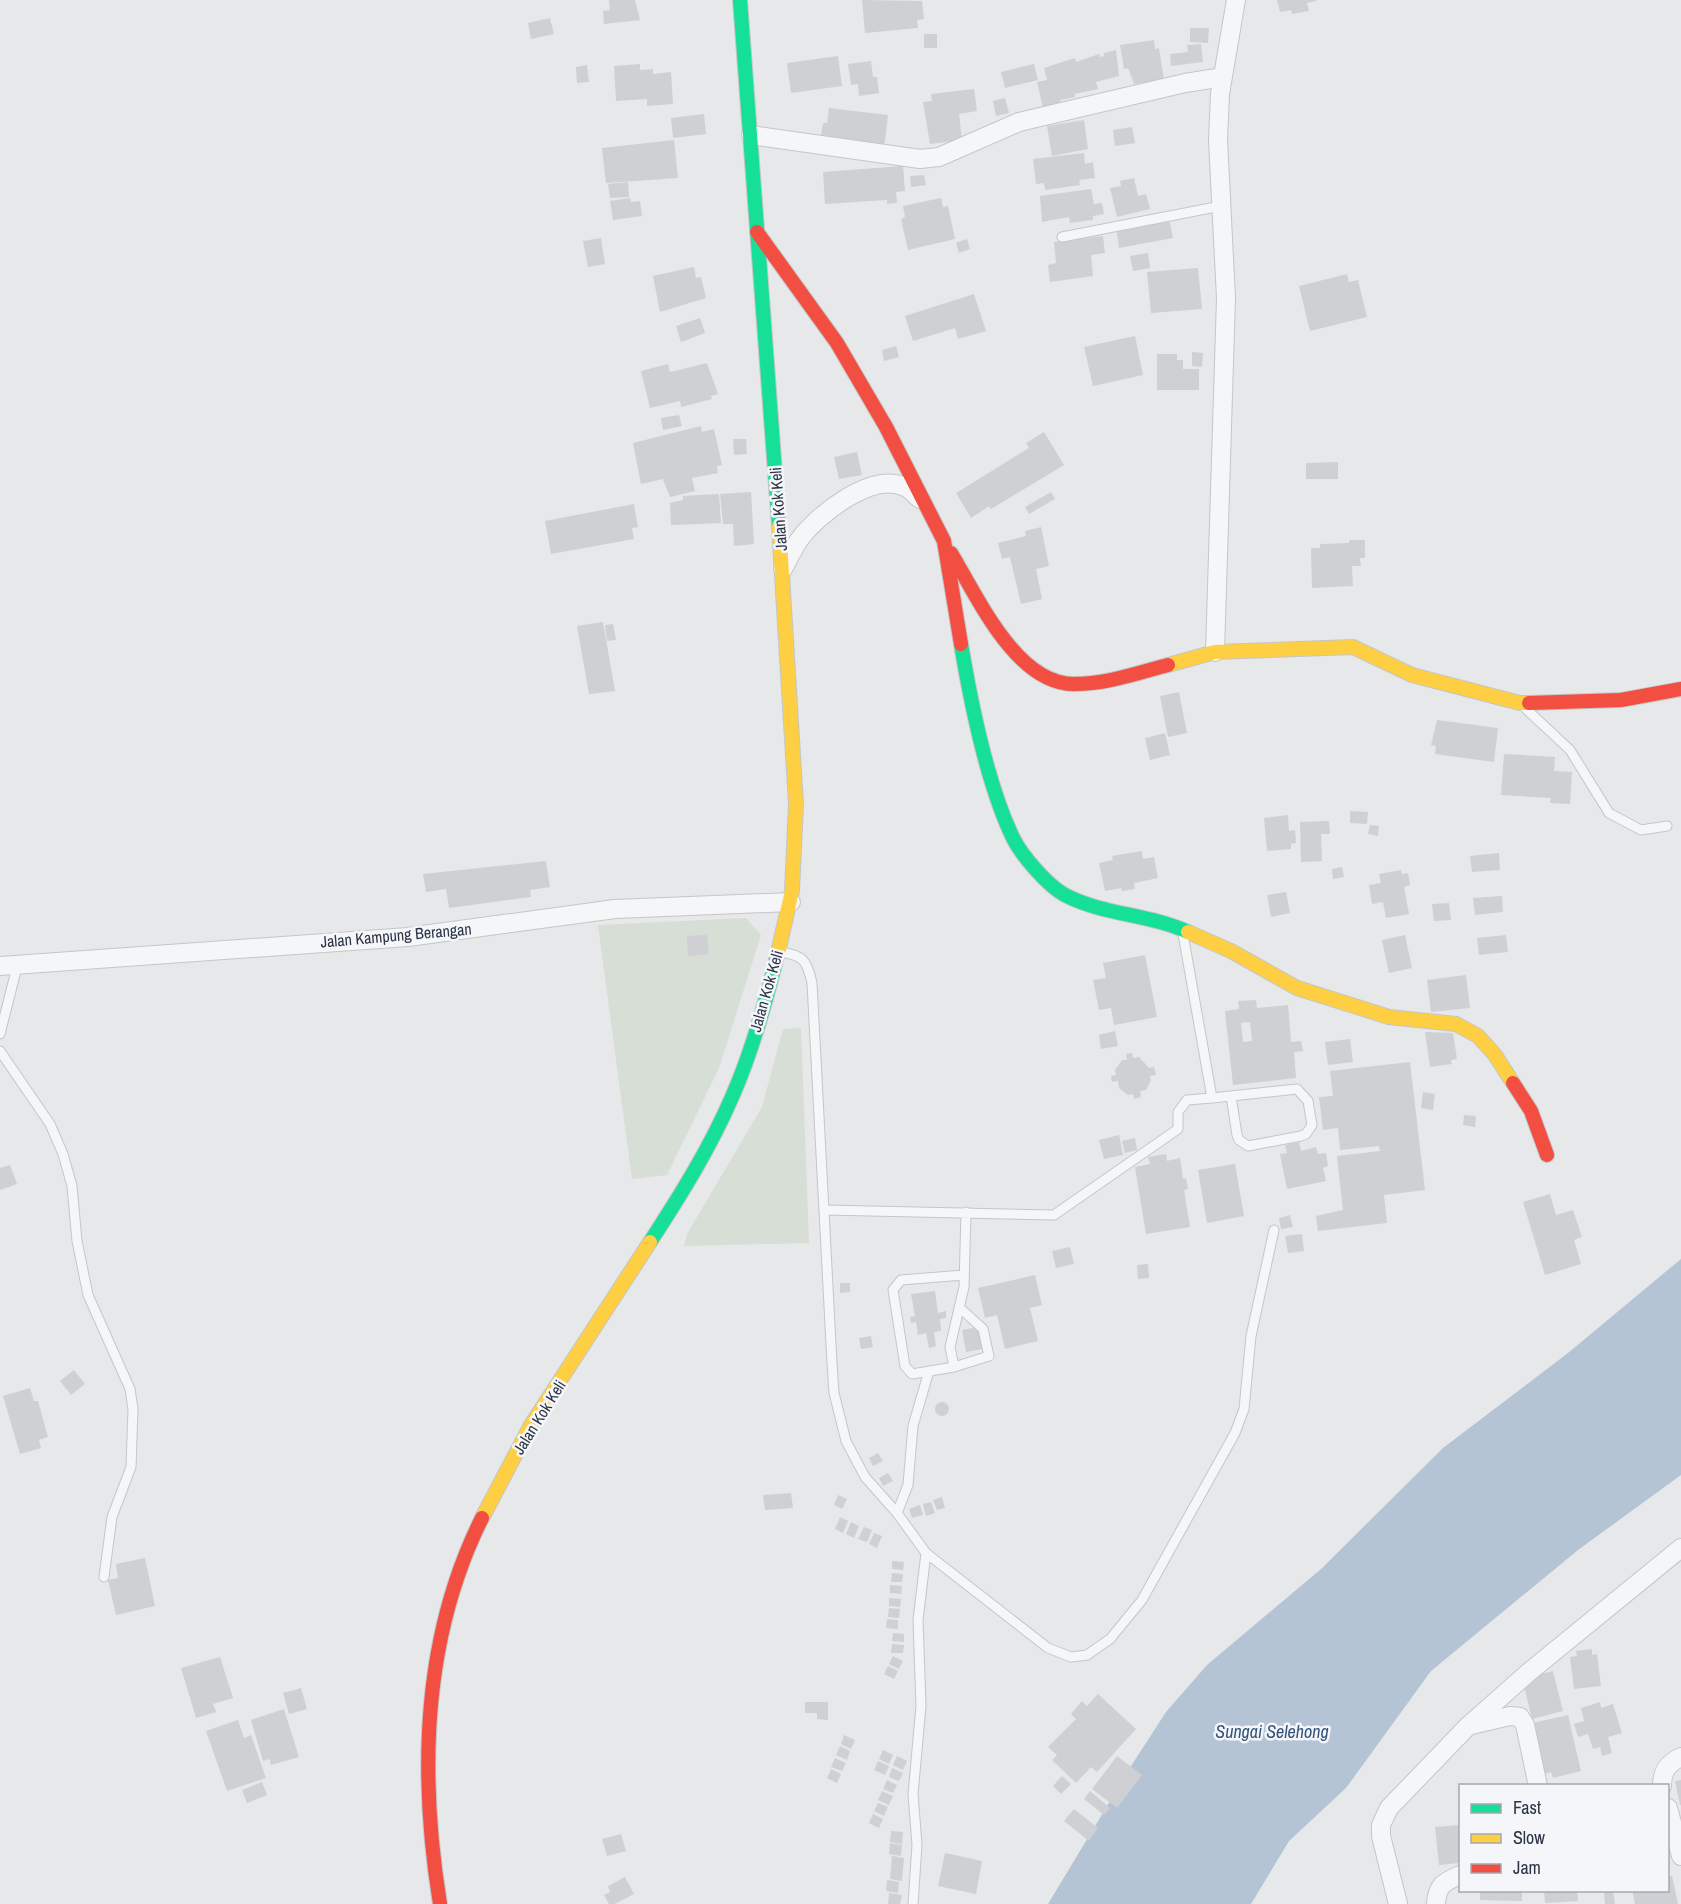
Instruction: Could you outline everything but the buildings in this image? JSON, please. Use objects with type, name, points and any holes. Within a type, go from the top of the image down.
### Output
[{"type":"street","name":"Jalan Kok Keli","points":[[440,1904],[427,1806],[427,1746],[445,1620],[474,1534],[537,1418],[649,1247],[725,1114],[755,1031],[791,902],[796,838],[795,776],[783,569],[740,0]]},
{"type":"street","points":[[1215,652],[1226,298],[1218,139],[1223,77],[1236,0]]},
{"type":"street","points":[[751,135],[920,159],[939,157],[1019,122],[1185,83],[1223,77]]},
{"type":"street","points":[[757,232],[837,343],[886,427],[944,541],[992,622],[1012,649],[1042,677],[1072,684],[1108,681],[1215,652],[1353,647],[1412,675],[1520,703],[1621,700],[1681,689]]},
{"type":"street","points":[[783,569],[799,541],[817,520],[852,495],[881,483],[905,487],[926,504]]},
{"type":"street","points":[[944,541],[962,651],[999,803],[1020,850],[1046,881],[1063,894],[1085,904],[1182,929],[1231,951],[1297,988],[1316,995],[1389,1017],[1456,1024],[1478,1036],[1495,1055],[1531,1111],[1547,1155]]},
{"type":"street","name":"Jalan Kampung Berangan","points":[[0,966],[408,937],[615,909],[791,902]]},
{"type":"street","points":[[1398,1904],[1381,1836],[1384,1816],[1468,1725],[1528,1672],[1681,1548]]},
{"type":"street","points":[[1468,1725],[1510,1716],[1520,1717],[1525,1725],[1538,1784]]},
{"type":"street","points":[[1662,1784],[1662,1775],[1667,1766],[1681,1757]]},
{"type":"street","points":[[1669,1812],[1681,1856]]},
{"type":"street","points":[[1436,1904],[1436,1892],[1442,1883],[1459,1876]]},
{"type":"lane","points":[[1062,237],[1221,206]]},
{"type":"lane","points":[[1520,703],[1570,750],[1609,813],[1641,830],[1667,826]]},
{"type":"lane","points":[[1182,929],[1212,1098]]},
{"type":"lane","points":[[777,952],[795,954],[802,958],[808,966],[812,983],[832,1363],[837,1402],[846,1441],[865,1477],[897,1513],[926,1553],[1048,1648],[1071,1657],[1087,1655],[1110,1639],[1142,1600],[1240,1422],[1246,1393],[1251,1336],[1274,1230]]},
{"type":"lane","points":[[0,1034],[18,963]]},
{"type":"lane","points":[[0,1051],[50,1124],[63,1154],[72,1186],[77,1240],[88,1295],[130,1389],[133,1409],[131,1467],[112,1517],[104,1576]]},
{"type":"lane","points":[[825,1209],[1054,1215],[1178,1129],[1178,1112],[1187,1100],[1297,1089],[1308,1101],[1312,1119],[1310,1130],[1301,1136],[1254,1146],[1243,1144],[1237,1135],[1232,1096]]},
{"type":"lane","points":[[954,1366],[951,1339],[964,1275],[966,1212]]},
{"type":"lane","points":[[959,1307],[983,1329],[989,1356],[987,1359],[912,1374],[904,1366],[893,1290],[902,1280],[964,1275]]},
{"type":"lane","points":[[897,1513],[908,1485],[913,1426],[930,1371]]},
{"type":"lane","points":[[913,1904],[917,1845],[913,1794],[921,1706],[918,1620],[926,1553]]},
{"type":"shaded area","points":[[746,918],[761,935],[719,1068],[667,1175],[632,1179],[598,925]]},
{"type":"shaded area","points":[[801,1028],[809,1243],[684,1246],[687,1234],[762,1107],[783,1029]]},
{"type":"water","name":"Sungai Selehong","points":[[1681,1259],[1681,1475],[1578,1550],[1431,1671],[1346,1788],[1289,1841],[1251,1904],[1048,1904],[1166,1712],[1207,1665],[1321,1569],[1443,1448],[1568,1353]]},
{"type":"traffic: fast","points":[[740,0],[779,526]]},
{"type":"traffic: fast","points":[[961,644],[975,718],[995,793],[1013,838],[1029,862],[1058,891],[1080,902],[1158,921],[1188,932]]},
{"type":"traffic: fast","points":[[650,1242],[694,1171],[732,1097],[759,1024],[779,948]]},
{"type":"traffic: slow","points":[[779,526],[796,804],[792,891],[779,948]]},
{"type":"traffic: slow","points":[[1168,665],[1215,652],[1353,647],[1412,675],[1520,703],[1529,703]]},
{"type":"traffic: slow","points":[[1188,932],[1231,951],[1297,988],[1389,1017],[1456,1024],[1478,1036],[1495,1055],[1513,1083]]},
{"type":"traffic: slow","points":[[482,1518],[531,1425],[650,1242]]},
{"type":"traffic: jam","points":[[757,232],[837,343],[886,427],[944,541],[961,644]]},
{"type":"traffic: jam","points":[[951,553],[1000,635],[1034,670],[1053,680],[1074,684],[1098,682],[1168,665]]},
{"type":"traffic: jam","points":[[1529,703],[1621,700],[1681,689]]},
{"type":"traffic: jam","points":[[1513,1083],[1531,1111],[1547,1155]]},
{"type":"traffic: jam","points":[[440,1904],[429,1806],[428,1756],[431,1707],[437,1659],[447,1611],[462,1564],[482,1518]]}]
